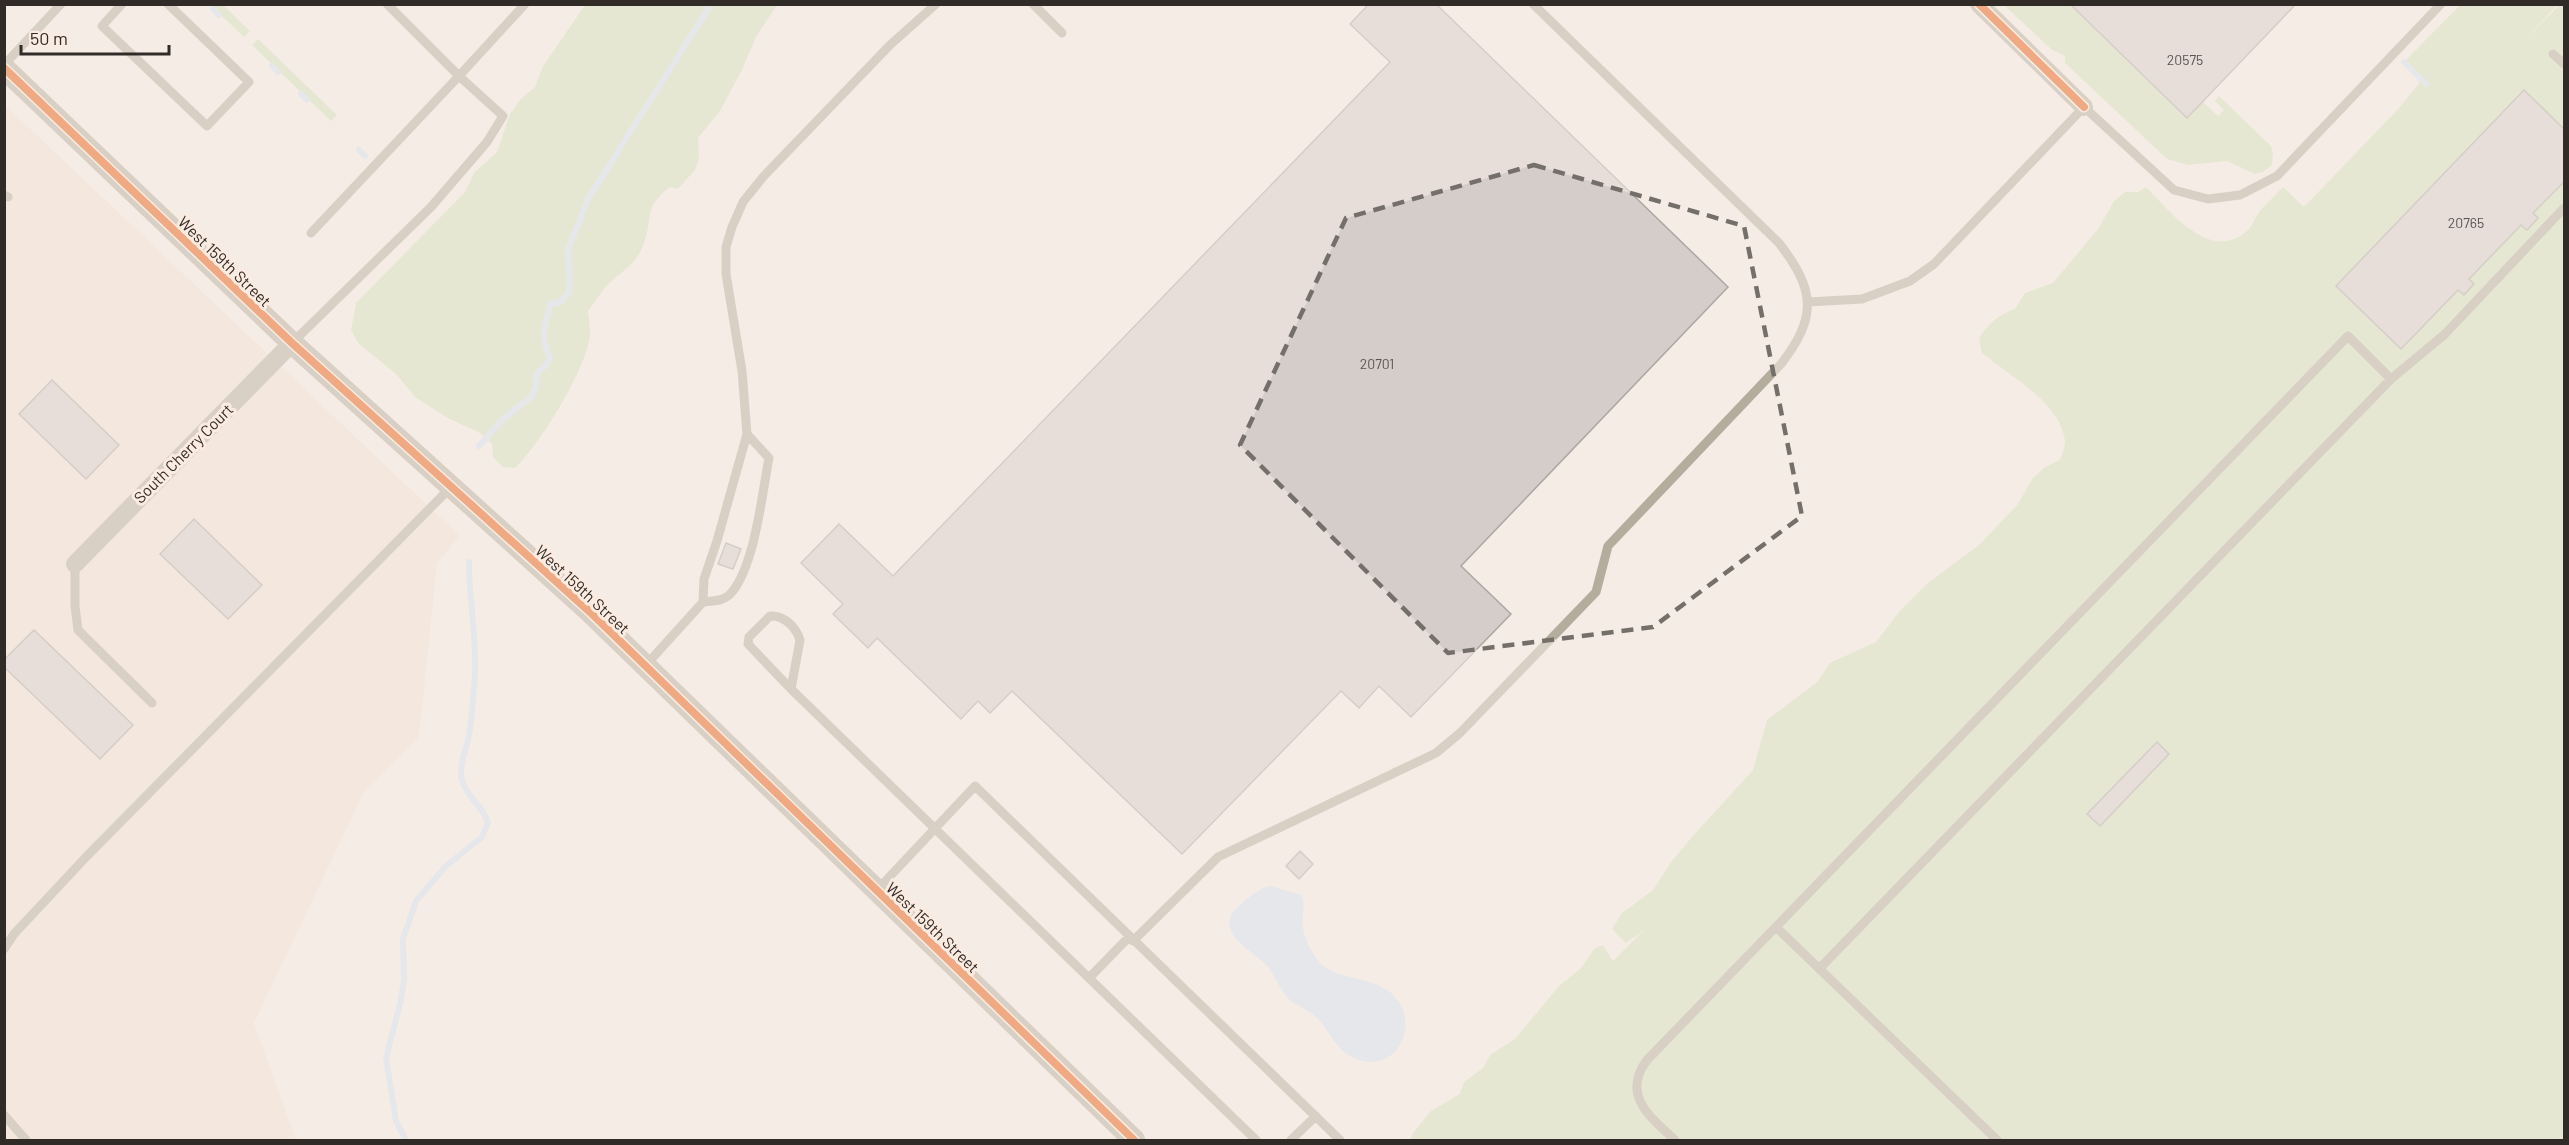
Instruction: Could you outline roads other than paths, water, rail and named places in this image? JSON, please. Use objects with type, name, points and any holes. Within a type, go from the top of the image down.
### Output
[{"type":"street","points":[[1979,4],[2085,107]]},
{"type":"street","name":"West 159th Street","points":[[4,67],[292,343],[452,486],[644,666],[1134,1140]]},
{"type":"street","name":"South Cherry Court","points":[[75,564],[292,343]]},
{"type":"lane","points":[[4,67],[62,4]]},
{"type":"lane","points":[[122,4],[102,26],[207,126],[249,82],[168,4]]},
{"type":"lane","points":[[292,343],[431,207],[487,142],[503,116],[387,4]]},
{"type":"lane","points":[[311,233],[525,4]]},
{"type":"lane","points":[[644,666],[703,602],[704,579],[747,434],[742,371],[726,274],[726,247],[743,202],[763,177],[890,45],[936,4]]},
{"type":"lane","points":[[1033,4],[1062,33]]},
{"type":"lane","points":[[1089,978],[1218,857],[1436,753],[1460,733],[1596,592],[1608,546],[1781,364],[1797,343],[1806,322],[1808,302],[1798,268],[1779,243],[1533,4]]},
{"type":"lane","points":[[1808,302],[1862,299],[1910,281],[1934,264],[2085,107],[2174,190],[2208,198],[2240,195],[2277,176],[2441,4]]},
{"type":"lane","points":[[2553,54],[2565,64]]},
{"type":"lane","points":[[1819,969],[2391,379],[2445,334],[2565,208]]},
{"type":"lane","points":[[1675,1140],[1642,1108],[1636,1082],[1639,1070],[2348,336],[2391,379]]},
{"type":"lane","points":[[703,602],[719,601],[732,592],[751,553],[769,458],[747,434]]},
{"type":"lane","points":[[4,949],[14,934],[86,857],[452,486]]},
{"type":"lane","points":[[75,564],[75,618],[78,630],[152,703]]},
{"type":"lane","points":[[792,689],[800,639],[797,632],[782,617],[770,616],[749,637],[748,644],[792,689],[1256,1140]]},
{"type":"lane","points":[[876,891],[975,786],[1340,1140]]},
{"type":"lane","points":[[1776,927],[1997,1140]]},
{"type":"lane","points":[[4,1115],[26,1140]]},
{"type":"lane","points":[[1291,1140],[1316,1116]]},
{"type":"water","points":[[1270,886],[1302,895],[1305,936],[1313,953],[1325,967],[1342,975],[1382,987],[1391,993],[1401,1005],[1405,1018],[1405,1032],[1400,1044],[1392,1054],[1381,1060],[1368,1062],[1346,1054],[1317,1018],[1290,1000],[1268,967],[1244,947],[1231,932],[1229,923],[1232,914],[1254,894]]},
{"type":"waterway","points":[[479,446],[503,419],[531,397],[536,386],[536,375],[547,364],[549,358],[543,335],[550,304],[561,302],[569,292],[568,249],[588,199],[711,4]]},
{"type":"waterway","points":[[213,9],[219,15]]},
{"type":"waterway","points":[[2404,62],[2426,84]]},
{"type":"waterway","points":[[272,66],[278,72]]},
{"type":"waterway","points":[[301,94],[307,100]]},
{"type":"waterway","points":[[359,150],[365,156]]},
{"type":"waterway","points":[[406,1140],[396,1121],[386,1058],[404,980],[403,939],[416,901],[446,866],[482,837],[488,823],[466,789],[461,776],[468,740],[475,676],[469,562]]}]
